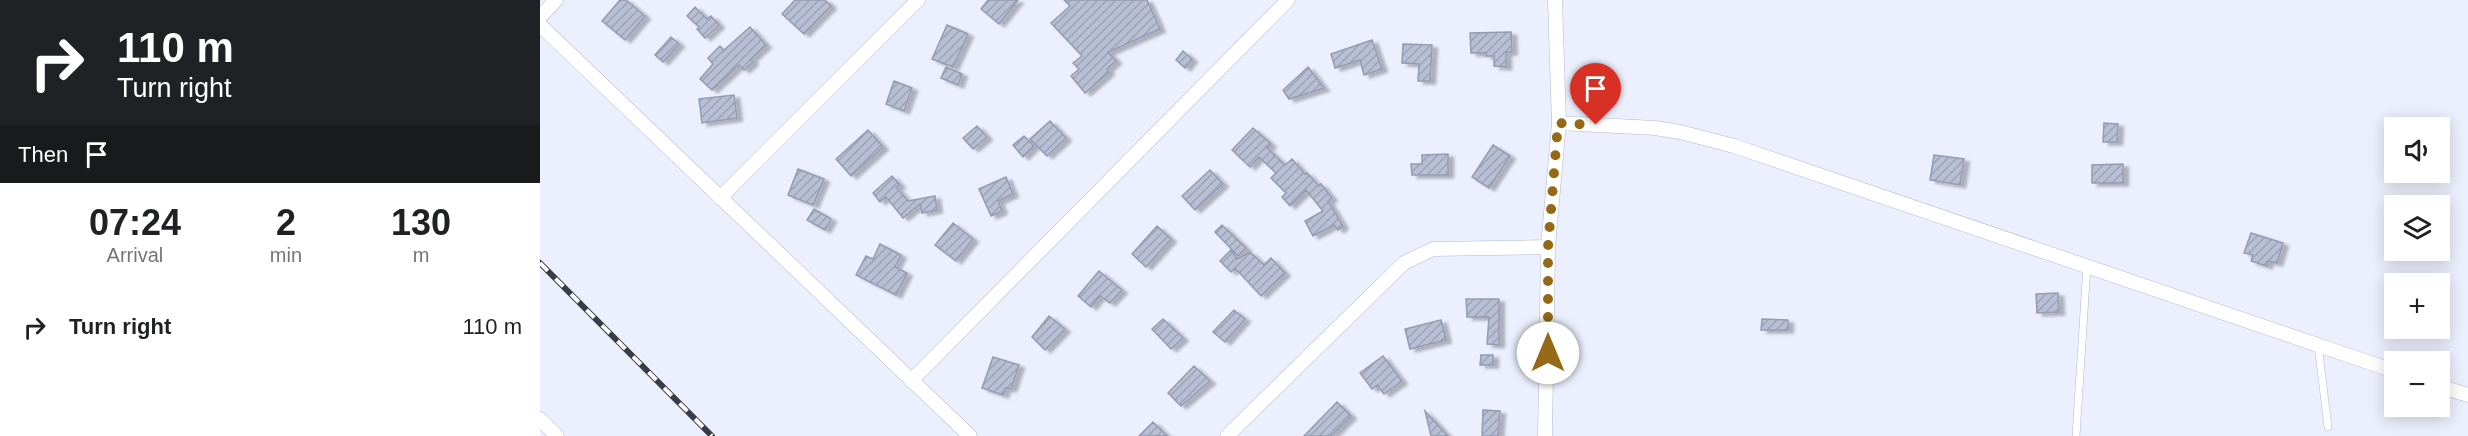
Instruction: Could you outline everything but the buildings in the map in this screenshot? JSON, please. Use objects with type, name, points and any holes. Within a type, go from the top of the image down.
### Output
[{"type":"street","points":[[540,17],[556,0]]},
{"type":"street","points":[[720,198],[918,0]]},
{"type":"street","points":[[911,381],[1288,0]]},
{"type":"street","points":[[1545,436],[1548,247],[1558,123],[1555,0]]},
{"type":"street","points":[[540,25],[970,436]]},
{"type":"street","points":[[1558,123],[1655,128],[1734,146],[2087,264],[2384,368]]},
{"type":"street","points":[[1227,436],[1404,263],[1433,249],[1548,247]]},
{"type":"street","points":[[2450,389],[2468,395]]},
{"type":"street","points":[[540,419],[556,436]]},
{"type":"lane","points":[[2076,436],[2087,264]]},
{"type":"lane","points":[[2318,345],[2328,427]]},
{"type":"railway","points":[[540,263],[712,436]]},
{"type":"route","points":[[1548,353],[1548,247],[1558,123],[1596,125]]}]
